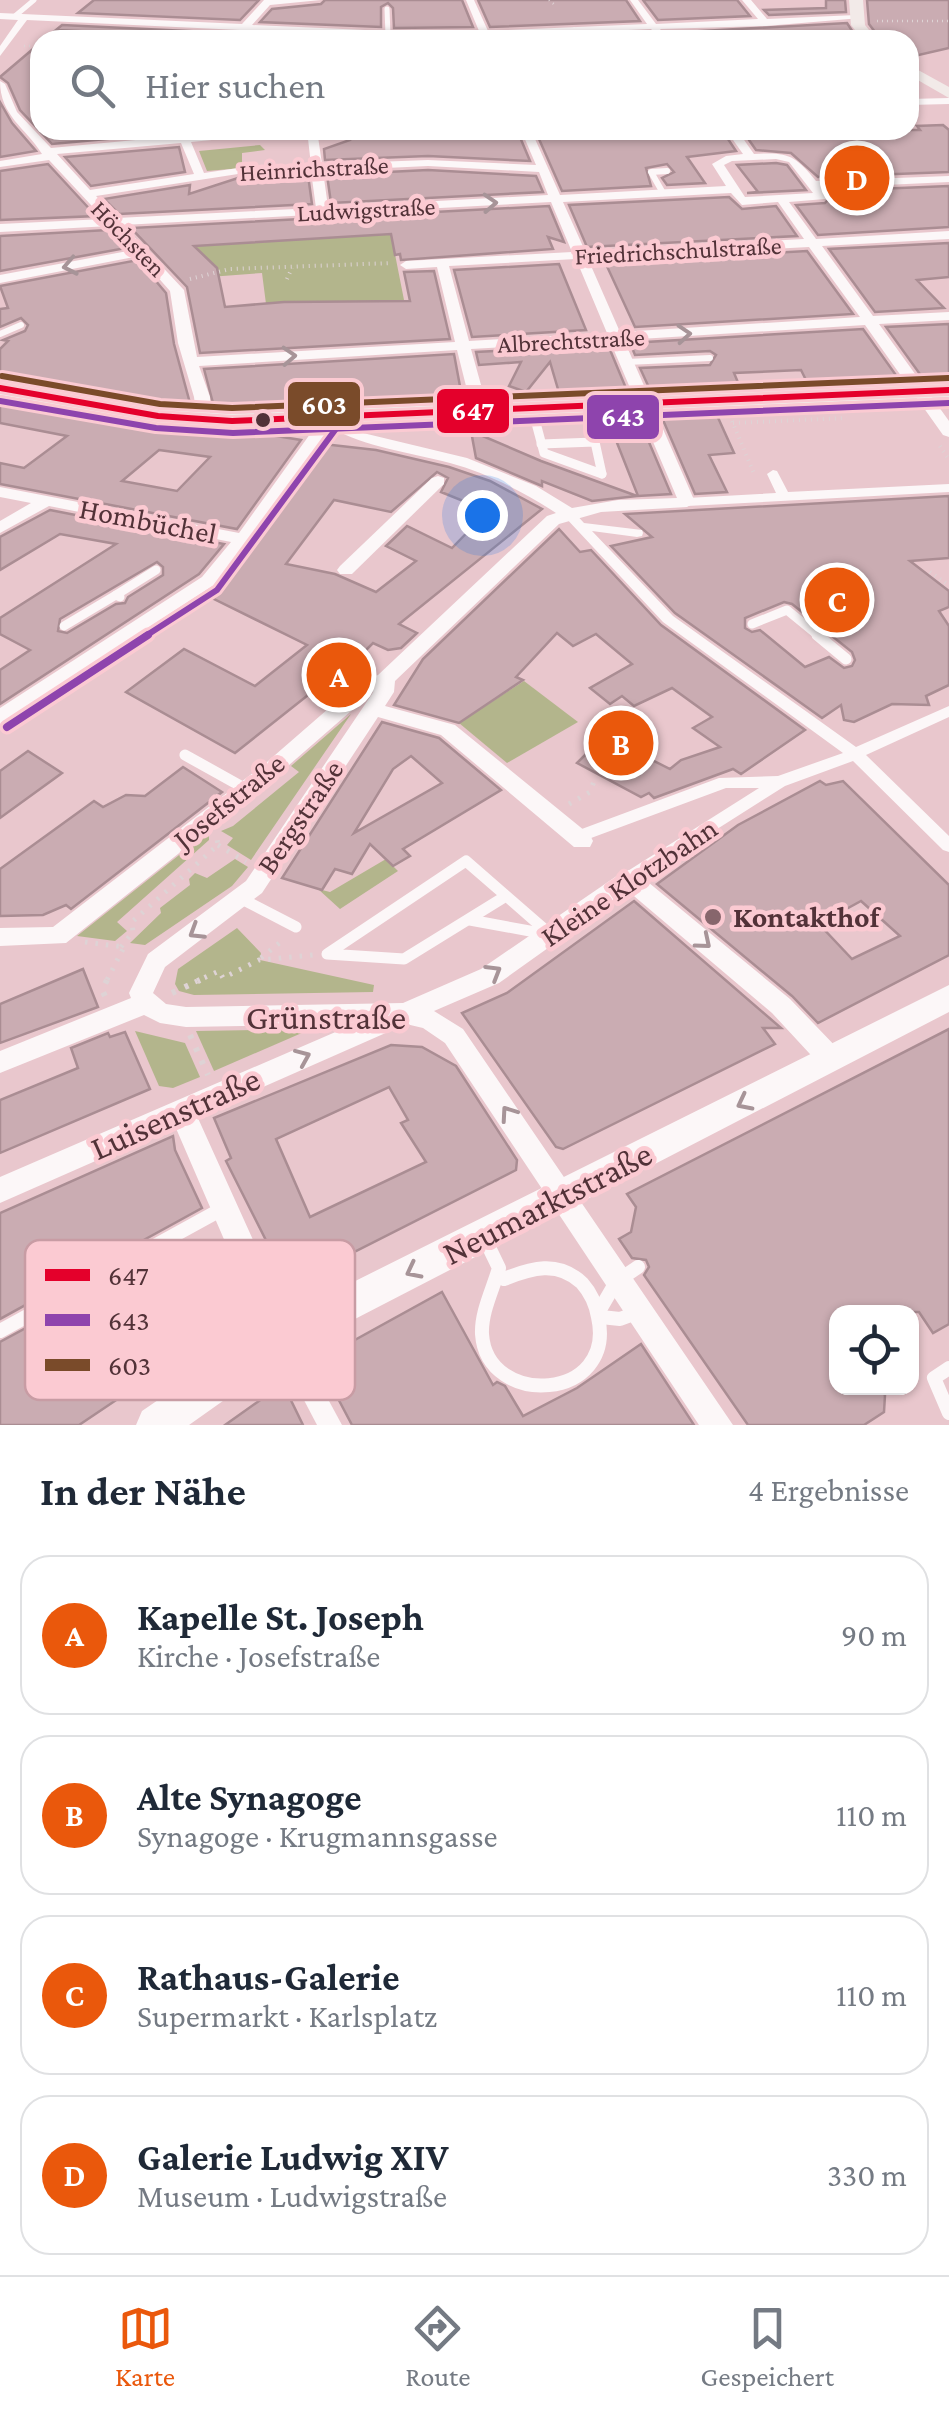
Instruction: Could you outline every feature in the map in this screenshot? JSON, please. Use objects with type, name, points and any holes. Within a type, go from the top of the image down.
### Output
[{"type":"main road","points":[[856,0],[865,27]]},
{"type":"main road","points":[[919,75],[949,97]]},
{"type":"main road","points":[[0,388],[202,420],[328,419],[949,390]]},
{"type":"street","points":[[244,28],[268,2],[317,0]]},
{"type":"street","points":[[470,0],[482,30]]},
{"type":"street","points":[[634,0],[656,30]]},
{"type":"street","points":[[746,0],[766,23]]},
{"type":"street","points":[[0,16],[285,30]]},
{"type":"street","points":[[0,53],[20,17]]},
{"type":"street","points":[[625,30],[818,21],[865,27]]},
{"type":"street","points":[[163,30],[170,24]]},
{"type":"street","name":"Höchsten","points":[[0,84],[12,113],[30,134]]},
{"type":"street","points":[[919,101],[949,97]]},
{"type":"street","name":"Höchsten","points":[[36,140],[172,283],[202,397],[202,420]]},
{"type":"street","points":[[0,164],[138,140]]},
{"type":"street","points":[[186,140],[200,176]]},
{"type":"street","points":[[313,140],[322,211]]},
{"type":"street","points":[[530,140],[687,502]]},
{"type":"street","points":[[738,140],[751,157]]},
{"type":"street","points":[[733,189],[718,164],[730,158],[793,160],[821,196],[816,200],[783,201]]},
{"type":"street","name":"Heinrichstraße","points":[[87,194],[200,176],[316,168],[428,163],[543,169]]},
{"type":"street","points":[[813,185],[949,178]]},
{"type":"street","name":"Ludwigstraße","points":[[0,228],[733,189],[742,201],[783,201]]},
{"type":"street","points":[[783,201],[949,432]]},
{"type":"street","name":"Friedrichschulstraße","points":[[399,264],[949,235]]},
{"type":"street","points":[[0,280],[141,252]]},
{"type":"street","points":[[442,263],[480,410]]},
{"type":"street","name":"Albrechtstraße","points":[[192,362],[949,316]]},
{"type":"street","points":[[0,717],[147,613],[208,581],[243,539],[328,419],[358,436],[449,471],[530,489],[574,520],[668,619],[707,642],[855,754],[949,846]]},
{"type":"street","points":[[346,570],[449,471]]},
{"type":"street","points":[[773,474],[784,496]]},
{"type":"street","points":[[574,520],[687,502],[919,494],[949,488]]},
{"type":"street","points":[[0,492],[46,501]]},
{"type":"street","name":"Hombüchel","points":[[0,528],[46,501],[243,539]]},
{"type":"street","name":"Bergstraße","points":[[146,1003],[141,993],[156,961],[254,887],[384,692],[385,679],[553,520],[574,520]]},
{"type":"street","points":[[574,520],[636,533]]},
{"type":"street","name":"Josefstraße","points":[[75,933],[366,687],[385,679]]},
{"type":"street","points":[[914,707],[926,721]]},
{"type":"street","points":[[372,709],[448,730],[579,839],[725,782],[779,782]]},
{"type":"street","name":"Kleine Klotzbahn","points":[[405,1013],[490,976],[629,879],[779,782],[855,754],[949,711]]},
{"type":"street","points":[[629,879],[780,1006],[831,1060]]},
{"type":"street","points":[[0,937],[75,933]]},
{"type":"street","name":"Neumarktstraße","points":[[355,1301],[949,998]]},
{"type":"street","points":[[0,1062],[146,1003]]},
{"type":"street","name":"Grünstraße","points":[[146,1003],[160,1013],[186,1018],[405,1013],[430,1020],[454,1036],[717,1425]]},
{"type":"street","name":"Luisenstraße","points":[[0,1190],[405,1013]]},
{"type":"street","points":[[181,1110],[238,1240]]},
{"type":"street","name":"Neumarktstraße","points":[[156,1425],[192,1400]]},
{"type":"street","points":[[316,1400],[330,1425]]},
{"type":"lane","points":[[20,17],[34,0]]},
{"type":"lane","points":[[387,9],[388,30]]},
{"type":"lane","points":[[663,193],[651,172],[667,171]]},
{"type":"lane","points":[[0,334],[21,325]]},
{"type":"lane","points":[[628,362],[710,358]]},
{"type":"lane","points":[[532,408],[541,444],[544,454],[602,474],[595,442],[541,444]]},
{"type":"lane","points":[[64,626],[156,570]]},
{"type":"lane","points":[[752,624],[787,610],[846,659]]},
{"type":"lane","points":[[185,755],[246,789]]},
{"type":"lane","points":[[327,954],[466,862],[551,935]]},
{"type":"lane","points":[[327,954],[404,960],[506,896]]},
{"type":"lane","points":[[242,899],[296,927]]},
{"type":"lane","points":[[468,920],[551,935]]},
{"type":"lane","points":[[166,1240],[224,1208]]},
{"type":"lane","points":[[483,1236],[498,1268],[482,1308],[484,1348],[496,1366],[514,1380],[551,1387],[570,1382],[596,1355],[602,1335],[599,1316],[589,1296],[575,1281],[558,1272],[538,1268],[504,1279],[489,1296],[482,1331],[486,1349],[512,1377],[530,1384],[549,1384],[568,1379],[583,1368],[594,1354],[599,1316],[616,1282],[638,1267]]},
{"type":"lane","points":[[599,1316],[620,1319],[641,1312]]},
{"type":"lane","points":[[0,1331],[25,1317]]},
{"type":"lane","points":[[949,1368],[934,1378],[949,1413]]},
{"type":"path","points":[[550,0],[554,5]]},
{"type":"path","points":[[865,27],[949,21]]},
{"type":"path","points":[[172,283],[230,269],[399,264]]},
{"type":"path","points":[[287,279],[292,268]]},
{"type":"path","points":[[722,399],[764,497]]},
{"type":"path","points":[[733,422],[847,418]]},
{"type":"path","points":[[930,572],[949,585]]},
{"type":"path","points":[[577,799],[590,792],[596,776]]},
{"type":"path","points":[[121,947],[133,932],[132,922],[218,842],[239,857]]},
{"type":"path","points":[[75,933],[124,948],[102,990]]},
{"type":"path","points":[[146,1003],[219,971],[223,978],[272,951]]},
{"type":"path","points":[[259,960],[327,954]]},
{"type":"path","points":[[191,1040],[207,1073]]},
{"type":"green space","points":[[260,145],[265,150],[242,153],[242,168],[207,171],[199,151]]},
{"type":"green space","points":[[391,234],[404,300],[266,304],[262,273],[209,277],[187,247]]},
{"type":"green space","points":[[524,681],[578,722],[507,763],[459,723]]},
{"type":"green space","points":[[351,714],[251,860],[227,845],[233,838],[221,831],[233,826],[299,772],[291,766]]},
{"type":"green space","points":[[275,779],[209,832],[209,840],[117,922],[127,931],[115,941],[77,936]]},
{"type":"green space","points":[[235,859],[248,867],[232,886],[145,945],[130,943],[161,913],[160,908],[190,885],[189,879],[195,873],[207,878]]},
{"type":"green space","points":[[386,859],[398,871],[340,909],[318,889],[330,892]]},
{"type":"green space","points":[[237,928],[261,953],[260,960],[374,985],[373,992],[194,995],[179,991],[175,984],[178,969]]},
{"type":"green space","points":[[311,1029],[214,1071],[196,1031]]},
{"type":"green space","points":[[135,1031],[185,1043],[200,1077],[173,1088],[159,1086]]},
{"type":"building","points":[[94,0],[259,0],[240,20],[78,13]]},
{"type":"building","points":[[325,0],[462,0],[473,27],[394,28],[393,8],[388,3],[381,7],[381,27],[260,22],[272,9],[321,4]]},
{"type":"building","points":[[478,0],[626,0],[640,21],[490,27]]},
{"type":"building","points":[[643,0],[737,0],[750,16],[658,20]]},
{"type":"building","points":[[826,0],[845,0],[846,12],[769,15],[764,10],[826,8]]},
{"type":"building","points":[[867,0],[949,0],[949,48],[919,55],[919,30],[874,30],[869,24]]},
{"type":"building","points":[[847,23],[852,30],[721,30]]},
{"type":"building","points":[[62,25],[166,30],[56,30]]},
{"type":"building","points":[[30,52],[30,121],[20,110],[8,83],[0,77]]},
{"type":"building","points":[[0,102],[12,123],[36,151],[0,157]]},
{"type":"building","points":[[943,125],[949,130],[949,172],[818,177],[791,153],[756,150],[749,140],[919,140],[919,126]]},
{"type":"building","points":[[48,140],[96,140],[52,144]]},
{"type":"building","points":[[350,140],[521,140],[530,161],[428,156],[325,160],[324,149]]},
{"type":"building","points":[[539,140],[729,140],[736,151],[687,157],[705,183],[667,185],[662,178],[674,172],[667,164],[646,168],[651,186],[562,191]]},
{"type":"building","points":[[179,147],[185,172],[91,186],[65,157]]},
{"type":"building","points":[[48,164],[96,216],[0,220],[0,171]]},
{"type":"building","points":[[737,165],[787,165],[806,190],[747,193],[758,192]]},
{"type":"building","points":[[428,170],[536,176],[543,192],[331,203],[327,175]]},
{"type":"building","points":[[308,175],[312,204],[119,214],[104,199],[190,185],[189,194],[238,178]]},
{"type":"building","points":[[949,186],[949,227],[818,235],[796,205],[825,203],[831,196],[828,191]]},
{"type":"building","points":[[729,197],[742,209],[776,206],[797,236],[587,247],[569,205]]},
{"type":"building","points":[[549,206],[564,242],[548,237],[553,249],[401,260],[400,254],[395,255],[391,234],[194,246],[217,268],[225,307],[284,302],[410,301],[404,272],[434,271],[450,339],[200,353],[187,287],[131,228]]},
{"type":"building","points":[[108,230],[126,248],[0,271],[0,236]]},
{"type":"building","points":[[949,243],[949,277],[917,280],[944,308],[875,312],[829,249]]},
{"type":"building","points":[[807,251],[853,314],[635,327],[605,262]]},
{"type":"building","points":[[138,260],[166,293],[174,344],[191,407],[0,377],[0,349],[8,341],[3,340],[25,331],[28,325],[21,318],[0,327],[0,309],[8,308],[0,286]]},
{"type":"building","points":[[559,264],[586,330],[472,337],[454,270]]},
{"type":"building","points":[[949,324],[949,376],[922,377],[886,327]]},
{"type":"building","points":[[863,329],[898,378],[807,382],[801,370],[734,373],[739,385],[651,392],[640,368],[710,365],[716,355],[710,351],[635,355],[630,343]]},
{"type":"building","points":[[608,345],[628,393],[560,396],[550,362],[526,392],[509,386],[521,362],[479,365],[476,352]]},
{"type":"building","points":[[454,354],[462,397],[214,407],[204,369]]},
{"type":"building","points":[[0,399],[157,427],[244,431],[301,440],[237,529],[0,484],[0,463],[24,468],[67,436],[0,423]],"holes":[[[159,450],[210,457],[177,491],[122,481]]]},
{"type":"building","points":[[715,411],[734,453],[709,455],[727,492],[695,494],[660,413]]},
{"type":"building","points":[[637,414],[671,494],[638,496],[608,420],[597,416]]},
{"type":"building","points":[[471,431],[637,496],[592,501],[542,481],[542,486],[476,458]]},
{"type":"building","points":[[323,444],[376,450],[449,467],[490,481],[542,509],[399,624],[417,633],[401,648],[388,650],[373,643],[349,667],[350,679],[327,680],[235,753],[126,692],[184,649],[255,686],[307,645],[206,595],[252,545]],"holes":[[[437,472],[448,478],[441,492],[488,511],[452,548],[407,526],[386,546],[416,561],[376,592],[335,574],[286,564],[334,500],[391,512]]]},
{"type":"building","points":[[949,496],[949,558],[910,561],[949,591],[949,607],[939,611],[949,626],[949,685],[926,696],[929,705],[892,704],[854,722],[844,720],[841,705],[822,718],[675,613],[611,546],[652,537],[625,514]],"holes":[[[784,602],[792,604],[852,652],[852,666],[844,668],[829,657],[805,667],[760,630],[752,632],[745,628],[745,618]]]},
{"type":"building","points":[[50,510],[224,544],[199,574],[0,704],[0,670],[30,650],[0,634],[0,618],[116,544],[60,534],[0,570],[0,537]],"holes":[[[157,562],[163,567],[163,575],[128,597],[125,603],[116,604],[67,633],[58,631],[60,619]]]},
{"type":"building","points":[[559,529],[580,552],[591,550],[661,625],[805,730],[741,774],[733,769],[654,798],[649,793],[641,797],[577,763],[604,736],[670,769],[681,760],[720,747],[693,728],[712,717],[672,688],[634,706],[622,696],[610,704],[590,688],[632,664],[596,634],[573,646],[557,633],[516,677],[523,680],[459,723],[394,705],[423,659]]},
{"type":"building","points":[[382,722],[439,738],[501,790],[403,849],[410,856],[393,866],[370,844],[352,874],[335,869],[322,890],[282,878]],"holes":[[[411,756],[442,783],[354,833],[393,769]]]},
{"type":"building","points":[[28,751],[62,773],[0,818],[0,771]]},
{"type":"building","points":[[183,767],[222,792],[71,909],[66,905],[43,915],[0,916],[0,869],[94,801],[103,807],[126,795],[145,796]]},
{"type":"building","points":[[820,781],[826,785],[843,781],[949,885],[949,955],[818,1023],[792,996],[657,884],[738,825]],"holes":[[[861,901],[900,936],[852,959],[819,924]]]},
{"type":"building","points":[[634,901],[781,1028],[763,1028],[775,1044],[563,1149],[556,1147],[462,1013],[507,993]]},
{"type":"building","points":[[83,969],[98,1007],[0,1043],[0,1004]]},
{"type":"building","points":[[949,1029],[949,1324],[933,1333],[919,1312],[919,1305],[829,1305],[829,1395],[885,1395],[884,1412],[864,1425],[748,1425],[644,1275],[649,1267],[646,1260],[632,1258],[619,1239],[631,1232],[636,1207],[627,1194]]},
{"type":"building","points":[[125,1032],[150,1089],[0,1153],[0,1100],[78,1068],[71,1048],[108,1033],[110,1037]]},
{"type":"building","points":[[391,1045],[422,1047],[456,1066],[517,1160],[516,1170],[355,1252],[355,1240],[266,1240],[226,1161],[231,1158],[214,1118]],"holes":[[[389,1087],[408,1120],[401,1123],[426,1162],[310,1217],[276,1139]]]},
{"type":"building","points":[[173,1136],[175,1150],[202,1208],[144,1240],[25,1240],[25,1305],[0,1319],[0,1213]]},
{"type":"building","points":[[442,1292],[493,1385],[497,1382],[505,1386],[523,1416],[577,1388],[641,1344],[694,1425],[352,1425],[339,1400],[355,1400],[355,1340]]},
{"type":"building","points":[[25,1329],[25,1400],[116,1400],[79,1425],[0,1425],[0,1342]]},
{"type":"building","points":[[260,1400],[291,1400],[303,1425],[225,1425]]},
{"type":"transit line","name":"603","points":[[2,376],[160,404],[232,408],[948,378]]},
{"type":"transit line","name":"647","points":[[0,388],[158,416],[232,421],[949,390]]},
{"type":"transit line","name":"643","points":[[0,401],[156,428],[233,433],[949,403]]},
{"type":"transit line","name":"643","points":[[7,727],[217,590],[338,426]]},
{"type":"place","name":"Galerie Ludwig XIV","points":[[857,178]]},
{"type":"place","name":"Rathaus-Galerie","points":[[837,600]]},
{"type":"place","name":"Kapelle St. Joseph","points":[[339,675]]},
{"type":"place","name":"Alte Synagoge","points":[[621,743]]},
{"type":"place","name":"Kontakthof","points":[[713,917]]}]
